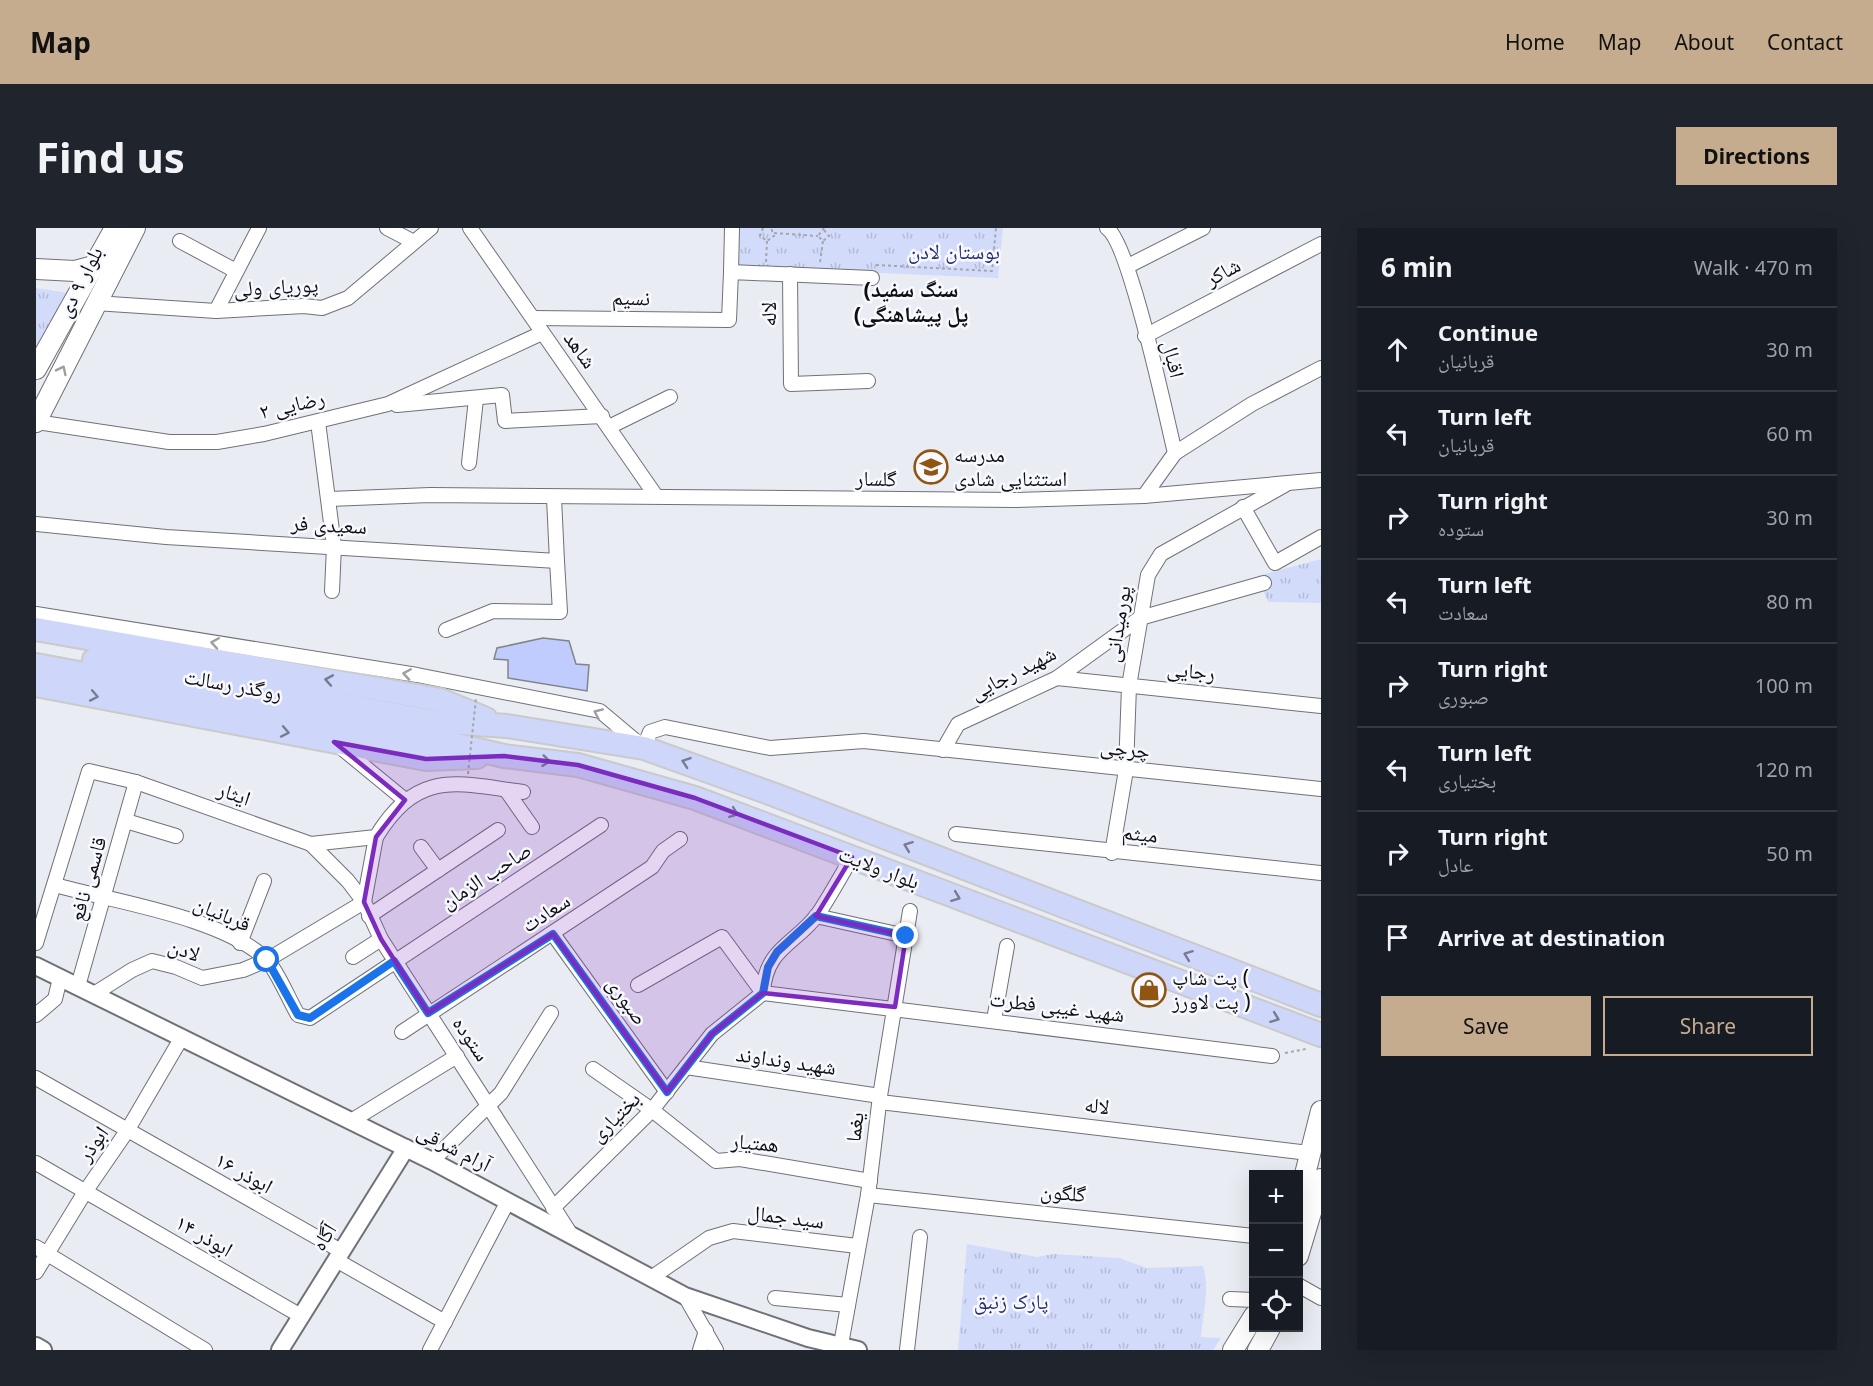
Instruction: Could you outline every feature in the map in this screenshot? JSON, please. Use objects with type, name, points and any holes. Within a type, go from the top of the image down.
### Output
[{"type":"highway","points":[[38,633],[440,700],[507,726]]},
{"type":"highway","name":"روگذر رسالت","points":[[38,633],[429,729]]},
{"type":"highway","points":[[36,679],[334,742],[426,759],[504,756]]},
{"type":"highway","name":"روگذر رسالت","points":[[36,679],[429,729]]},
{"type":"highway","name":"بلوار ولایت","points":[[429,729],[507,726],[644,748],[775,795],[1321,1005]]},
{"type":"highway","name":"بلوار ولایت","points":[[429,729],[504,756],[578,765],[624,776],[694,798],[852,857],[1316,1041]]},
{"type":"main road","name":"بلوار ۹ دی","points":[[36,369],[115,228]]},
{"type":"main road","name":"بلوار ۹ دی","points":[[36,422],[135,228]]},
{"type":"main road","points":[[36,269],[75,271],[94,266]]},
{"type":"main road","points":[[1303,1182],[1321,1111]]},
{"type":"main road","points":[[1303,1242],[1321,1179]]},
{"type":"main road","points":[[1233,1350],[1249,1324]]},
{"type":"main road","points":[[1258,1350],[1268,1332]]},
{"type":"street","points":[[216,311],[259,228]]},
{"type":"street","points":[[387,228],[412,241]]},
{"type":"street","name":"پوریای ولی","points":[[95,303],[216,311],[304,306],[322,308],[348,298],[412,241],[431,228]]},
{"type":"street","name":"شاهد","points":[[470,228],[656,496]]},
{"type":"street","points":[[731,272],[732,228]]},
{"type":"street","name":"اقبال","points":[[1107,228],[1115,236],[1128,266],[1175,453]]},
{"type":"street","points":[[1128,266],[1203,228]]},
{"type":"street","points":[[180,241],[236,272]]},
{"type":"street","name":"شاکر","points":[[1145,336],[1321,244]]},
{"type":"street","points":[[790,274],[869,271]]},
{"type":"street","name":"لاله","points":[[729,320],[731,272],[790,274],[791,384],[868,381]]},
{"type":"street","name":"نسیم","points":[[533,318],[729,320]]},
{"type":"street","name":"رضایی ۲","points":[[36,422],[169,442],[217,442],[318,422],[361,408],[388,404],[542,333]]},
{"type":"street","points":[[1144,496],[1175,453],[1252,404],[1321,368]]},
{"type":"street","points":[[361,408],[502,395],[505,421],[605,422],[670,398]]},
{"type":"street","points":[[469,463],[476,399]]},
{"type":"street","points":[[318,422],[333,546],[332,591]]},
{"type":"street","name":"گلسار","points":[[329,499],[430,495],[918,501],[1144,496],[1321,480]]},
{"type":"street","name":"پورمیدانی","points":[[1112,853],[1126,770],[1129,686],[1148,575],[1161,554],[1292,481]]},
{"type":"street","points":[[447,630],[493,611],[560,612],[554,498]]},
{"type":"street","points":[[1243,507],[1275,563],[1321,537]]},
{"type":"street","name":"سعیدی فر","points":[[36,524],[166,537],[556,561]]},
{"type":"street","points":[[1140,618],[1264,583]]},
{"type":"street","name":"شهید رجایی","points":[[943,750],[958,724],[1057,678],[1140,618]]},
{"type":"street","points":[[38,633],[417,675],[600,711],[644,748]]},
{"type":"street","name":"رجایی","points":[[1057,678],[1321,706]]},
{"type":"street","name":"چرچی","points":[[644,748],[650,732],[665,727],[770,748],[864,741],[1321,789]]},
{"type":"street","points":[[334,742],[405,800]]},
{"type":"street","name":"ایثار","points":[[36,943],[89,771],[136,782],[311,844],[376,837]]},
{"type":"street","name":"قاسمی نافع","points":[[78,986],[136,782]]},
{"type":"street","points":[[364,902],[376,837],[405,800],[427,788],[455,783],[524,792]]},
{"type":"street","points":[[506,789],[532,827]]},
{"type":"street","points":[[126,821],[176,836]]},
{"type":"street","name":"صاحب الزمان","points":[[394,961],[601,825]]},
{"type":"street","points":[[369,916],[498,830]]},
{"type":"street","name":"میثم","points":[[956,834],[1112,853],[1321,873]]},
{"type":"street","name":"سعادت","points":[[402,1032],[652,867],[663,851],[680,839]]},
{"type":"street","name":"ستوده","points":[[311,844],[348,881],[364,902],[369,916],[394,961],[570,1233]]},
{"type":"street","points":[[421,847],[438,870]]},
{"type":"street","points":[[763,993],[768,967],[777,952],[816,916],[852,857]]},
{"type":"street","points":[[240,943],[264,881]]},
{"type":"street","name":"قربانیان","points":[[55,885],[159,912],[227,934],[267,960],[298,1015],[310,1018],[394,961]]},
{"type":"street","name":"لادن","points":[[94,994],[132,970],[152,961],[176,967],[202,978],[234,972],[267,960],[364,902]]},
{"type":"street","name":"یغما","points":[[840,1349],[869,1188],[880,1099],[910,911]]},
{"type":"street","points":[[816,916],[906,936]]},
{"type":"street","name":"صبوری","points":[[553,934],[667,1092]]},
{"type":"street","points":[[638,985],[722,937],[763,993]]},
{"type":"street","points":[[353,957],[381,939]]},
{"type":"street","points":[[994,1020],[1007,946]]},
{"type":"street","name":"آرام شرقی","points":[[36,966],[432,1161],[685,1296],[807,1344],[858,1350]]},
{"type":"street","points":[[36,1015],[55,999],[60,978]]},
{"type":"street","name":"شهید غیبی فطرت","points":[[763,993],[895,1007],[1272,1056]]},
{"type":"street","name":"بختیاری","points":[[554,1208],[652,1110],[712,1034],[763,993]]},
{"type":"street","points":[[432,1161],[501,1093],[551,1013]]},
{"type":"street","name":"ابوذر","points":[[36,1272],[41,1249],[127,1131],[182,1038]]},
{"type":"street","points":[[351,1121],[457,1056]]},
{"type":"street","name":"شهید ونداوند","points":[[686,1067],[880,1099]]},
{"type":"street","points":[[593,1069],[652,1110]]},
{"type":"street","points":[[36,1078],[127,1131]]},
{"type":"street","name":"لاله","points":[[880,1099],[1309,1152]]},
{"type":"street","name":"همتیار","points":[[652,1110],[716,1161],[740,1158],[869,1188]]},
{"type":"street","name":"ابوذر ۱۶","points":[[127,1131],[445,1322]]},
{"type":"street","name":"آگاه","points":[[280,1350],[406,1148]]},
{"type":"street","name":"ابوذر ۱۴","points":[[36,1163],[301,1316]]},
{"type":"street","name":"گلگون","points":[[869,1188],[1249,1235]]},
{"type":"street","points":[[430,1350],[508,1201]]},
{"type":"street","name":"سید جمال","points":[[651,1278],[709,1238],[733,1231],[857,1246]]},
{"type":"street","points":[[907,1350],[920,1238]]},
{"type":"street","points":[[41,1249],[205,1350]]},
{"type":"street","points":[[1303,1287],[1319,1295]]},
{"type":"street","points":[[685,1296],[716,1350]]},
{"type":"street","points":[[775,1298],[848,1305]]},
{"type":"street","points":[[1230,1299],[1249,1300]]},
{"type":"street","points":[[700,1350],[705,1331]]},
{"type":"street","points":[[36,1346],[43,1350]]},
{"type":"path","points":[[763,228],[760,236],[767,241]]},
{"type":"path","points":[[771,228],[774,233]]},
{"type":"path","points":[[869,271],[992,271],[996,228]]},
{"type":"path","points":[[818,236],[824,229],[829,236],[823,241],[820,263]]},
{"type":"path","points":[[767,241],[771,240],[774,233]]},
{"type":"path","points":[[774,233],[818,236],[823,241]]},
{"type":"path","points":[[766,274],[767,241]]},
{"type":"path","points":[[468,774],[476,698]]},
{"type":"path","points":[[1272,1056],[1316,1041]]},
{"type":"highlighted area","points":[[334,742],[426,759],[504,756],[578,765],[695,798],[852,857],[816,916],[906,936],[895,1007],[763,993],[712,1034],[667,1092],[553,934],[428,1013],[381,939],[364,902],[376,837],[405,800]]},
{"type":"green space","name":"بوستان لادن","points":[[738,228],[1003,228],[998,278],[736,267]]},
{"type":"green space","points":[[36,288],[69,293],[36,353]]},
{"type":"green space","points":[[1321,559],[1321,603],[1268,602],[1257,576]]},
{"type":"green space","name":"پارک زنبق","points":[[967,1244],[1037,1257],[1054,1254],[1119,1258],[1147,1268],[1203,1266],[1206,1292],[1201,1337],[1221,1338],[1213,1350],[958,1350]]},
{"type":"building","points":[[543,638],[569,641],[576,664],[589,665],[587,691],[508,678],[508,660],[494,659],[497,648]]},
{"type":"place","name":"مدرسه استثنایی شادی","points":[[931,467]]},
{"type":"place","name":"پت شاپ ( پت لاورز )","points":[[1149,990]]},
{"type":"district","name":"(سنگ سفید (پل پیشاهنگی","points":[[911,302]]},
{"type":"route","points":[[267,960],[298,1015],[310,1018],[394,961],[428,1013],[553,934],[667,1092],[712,1034],[763,993],[763,982],[768,967],[777,952],[816,916],[906,936]]}]
